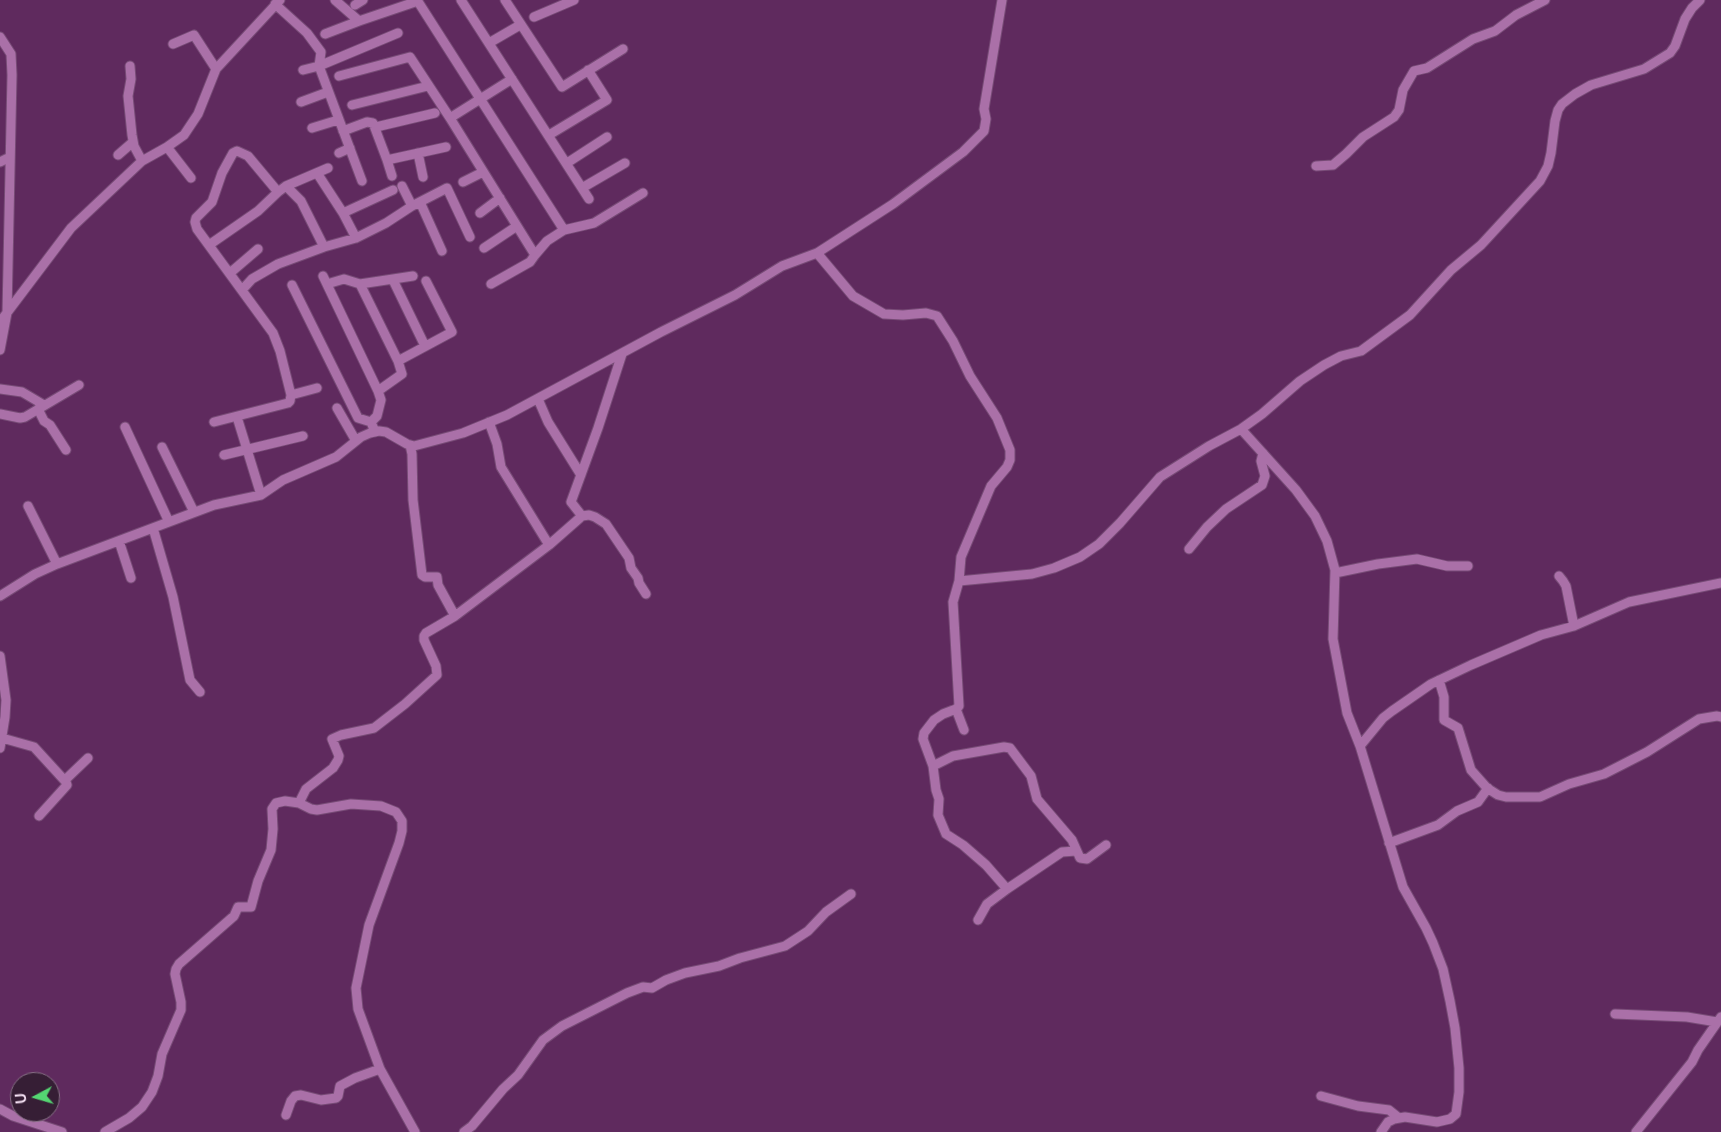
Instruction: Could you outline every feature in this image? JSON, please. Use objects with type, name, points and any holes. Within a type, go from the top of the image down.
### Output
[{"type":"street","points":[[334,0],[359,21]]},
{"type":"street","points":[[461,0],[589,199]]},
{"type":"street","points":[[505,0],[562,87],[623,48]]},
{"type":"street","points":[[534,16],[574,0]]},
{"type":"street","points":[[0,596],[35,574],[57,564],[214,505],[261,495],[283,480],[336,457],[361,437],[375,432],[386,432],[410,446],[424,444],[463,432],[507,416],[661,332],[735,295],[782,266],[817,253],[893,204],[964,152],[984,130],[986,119],[984,109],[1002,0]]},
{"type":"street","points":[[1316,166],[1333,165],[1363,137],[1394,117],[1398,110],[1402,90],[1414,71],[1427,68],[1473,39],[1495,31],[1516,15],[1545,0]]},
{"type":"street","points":[[959,582],[1032,574],[1054,568],[1080,557],[1099,544],[1160,478],[1209,446],[1241,429],[1316,370],[1341,356],[1361,351],[1410,315],[1451,270],[1481,245],[1540,181],[1550,160],[1555,121],[1562,104],[1591,85],[1644,70],[1670,53],[1675,46],[1685,19],[1700,0]]},
{"type":"street","points":[[325,34],[417,1],[564,230]]},
{"type":"street","points":[[0,322],[71,228],[142,161],[168,148],[184,135],[198,114],[216,69],[278,2],[307,33],[321,52],[319,66],[362,181]]},
{"type":"street","points":[[489,43],[520,25]]},
{"type":"street","points":[[302,70],[319,66],[398,33]]},
{"type":"street","points":[[173,44],[194,35],[216,69]]},
{"type":"street","points":[[0,37],[11,54],[7,313],[0,350]]},
{"type":"street","points":[[339,76],[410,57],[535,255]]},
{"type":"street","points":[[130,66],[128,96],[133,142],[142,161]]},
{"type":"street","points":[[549,135],[607,100],[588,70]]},
{"type":"street","points":[[450,118],[512,79]]},
{"type":"street","points":[[352,104],[428,86]]},
{"type":"street","points":[[301,102],[328,92]]},
{"type":"street","points":[[376,127],[435,113]]},
{"type":"street","points":[[312,128],[338,120]]},
{"type":"street","points":[[343,131],[367,122],[373,122],[392,176]]},
{"type":"street","points":[[567,163],[607,136]]},
{"type":"street","points":[[118,155],[133,142]]},
{"type":"street","points":[[387,160],[446,147]]},
{"type":"street","points":[[168,148],[191,178]]},
{"type":"street","points":[[339,153],[350,148]]},
{"type":"street","points":[[214,422],[288,404],[291,395],[280,351],[272,333],[197,229],[196,218],[212,202],[218,183],[233,153],[241,152],[248,156],[278,192]]},
{"type":"street","points":[[418,153],[423,178]]},
{"type":"street","points":[[0,162],[10,157]]},
{"type":"street","points":[[582,188],[625,163]]},
{"type":"street","points":[[209,245],[258,211],[286,186],[328,168]]},
{"type":"street","points":[[464,182],[483,172]]},
{"type":"street","points":[[317,173],[343,213],[356,238]]},
{"type":"street","points":[[286,186],[300,200],[324,247]]},
{"type":"street","points":[[402,186],[416,204],[442,251]]},
{"type":"street","points":[[242,290],[252,279],[278,264],[324,247],[356,238],[446,188],[470,237]]},
{"type":"street","points":[[343,213],[393,190]]},
{"type":"street","points":[[491,284],[530,262],[547,241],[564,230],[594,223],[643,193]]},
{"type":"street","points":[[480,213],[500,198]]},
{"type":"street","points":[[484,248],[517,226]]},
{"type":"street","points":[[230,273],[258,249]]},
{"type":"street","points":[[817,253],[853,296],[884,314],[926,313],[937,316],[953,341],[970,376],[987,401],[1009,445],[1010,454],[1007,467],[991,486],[965,546],[959,568],[959,582],[953,602],[959,705],[956,709],[942,714],[934,720],[924,734],[923,742],[933,766],[939,799],[937,809],[946,834],[963,845],[986,865],[1007,889]]},
{"type":"street","points":[[371,422],[377,416],[381,400],[325,280],[344,279],[360,284],[413,276]]},
{"type":"street","points":[[393,280],[424,346]]},
{"type":"street","points":[[398,361],[452,332],[426,281]]},
{"type":"street","points":[[360,284],[398,361],[402,374],[378,391]]},
{"type":"street","points":[[292,285],[358,418],[371,422]]},
{"type":"street","points":[[582,516],[571,503],[622,354]]},
{"type":"street","points":[[0,414],[22,417],[79,385]]},
{"type":"street","points":[[291,395],[316,388]]},
{"type":"street","points":[[0,389],[22,392],[41,407],[44,420],[50,425],[66,450]]},
{"type":"street","points":[[538,399],[548,422],[581,476]]},
{"type":"street","points":[[337,408],[356,441]]},
{"type":"street","points":[[238,417],[261,495]]},
{"type":"street","points":[[371,422],[375,432]]},
{"type":"street","points":[[489,422],[497,444],[501,467],[549,545]]},
{"type":"street","points":[[125,427],[169,522]]},
{"type":"street","points":[[1241,429],[1296,490],[1315,516],[1327,541],[1335,565],[1332,639],[1348,713],[1403,887],[1426,928],[1443,969],[1455,1028],[1459,1068],[1458,1109],[1453,1117],[1444,1122],[1412,1117],[1399,1118],[1390,1120],[1381,1132]]},
{"type":"street","points":[[224,455],[303,436]]},
{"type":"street","points":[[410,446],[422,575],[425,577],[436,577],[438,585],[455,616]]},
{"type":"street","points":[[162,447],[194,512]]},
{"type":"street","points":[[1189,549],[1207,527],[1226,509],[1262,485],[1265,476],[1261,461],[1262,453]]},
{"type":"street","points":[[28,506],[57,564]]},
{"type":"street","points":[[299,803],[306,789],[332,768],[338,760],[339,756],[332,744],[332,739],[341,735],[374,728],[405,704],[437,675],[437,670],[425,645],[424,636],[455,616],[549,545],[582,516],[589,515],[601,519],[606,524],[628,558],[631,568],[646,594]]},
{"type":"street","points":[[153,528],[173,597],[190,680],[200,692]]},
{"type":"street","points":[[119,541],[131,578]]},
{"type":"street","points":[[1335,573],[1378,564],[1417,559],[1447,566],[1468,566]]},
{"type":"street","points":[[1559,576],[1566,586],[1574,626]]},
{"type":"street","points":[[1360,746],[1383,718],[1439,680],[1541,635],[1574,626],[1629,602],[1721,583]]},
{"type":"street","points":[[0,656],[6,700],[0,748]]},
{"type":"street","points":[[1439,680],[1444,697],[1444,720],[1458,728],[1471,770],[1488,788],[1498,795],[1506,797],[1540,797],[1569,784],[1604,774],[1647,752],[1699,719],[1721,717]]},
{"type":"street","points":[[956,709],[964,730]]},
{"type":"street","points":[[2,738],[34,747],[65,780],[67,785],[39,816]]},
{"type":"street","points":[[933,766],[953,756],[1004,747],[1010,748],[1031,776],[1037,799],[1072,840],[1080,858],[1087,860],[1106,845]]},
{"type":"street","points":[[65,780],[88,758]]},
{"type":"street","points":[[1389,843],[1438,825],[1457,812],[1478,802],[1488,788]]},
{"type":"street","points":[[105,1132],[129,1118],[142,1107],[152,1092],[158,1076],[162,1054],[182,1010],[182,1002],[175,974],[176,969],[179,964],[234,916],[238,907],[250,907],[258,881],[272,850],[272,809],[276,803],[285,801],[299,803],[317,810],[351,804],[381,806],[396,812],[402,821],[399,843],[369,925],[356,988],[358,1009],[380,1069],[415,1132]]},
{"type":"street","points":[[978,920],[987,904],[1007,889],[1062,852],[1076,851]]},
{"type":"street","points":[[464,1132],[477,1121],[503,1089],[518,1075],[543,1040],[562,1026],[627,993],[644,987],[652,988],[685,973],[719,966],[740,958],[785,946],[808,931],[826,912],[851,894]]},
{"type":"street","points":[[1615,1014],[1719,1020],[1692,1062],[1636,1132]]},
{"type":"street","points":[[286,1115],[295,1096],[301,1095],[321,1100],[336,1098],[340,1086],[380,1069]]},
{"type":"street","points":[[1321,1096],[1358,1106],[1389,1110],[1399,1118]]},
{"type":"street","points":[[0,1109],[13,1116],[62,1132]]}]
